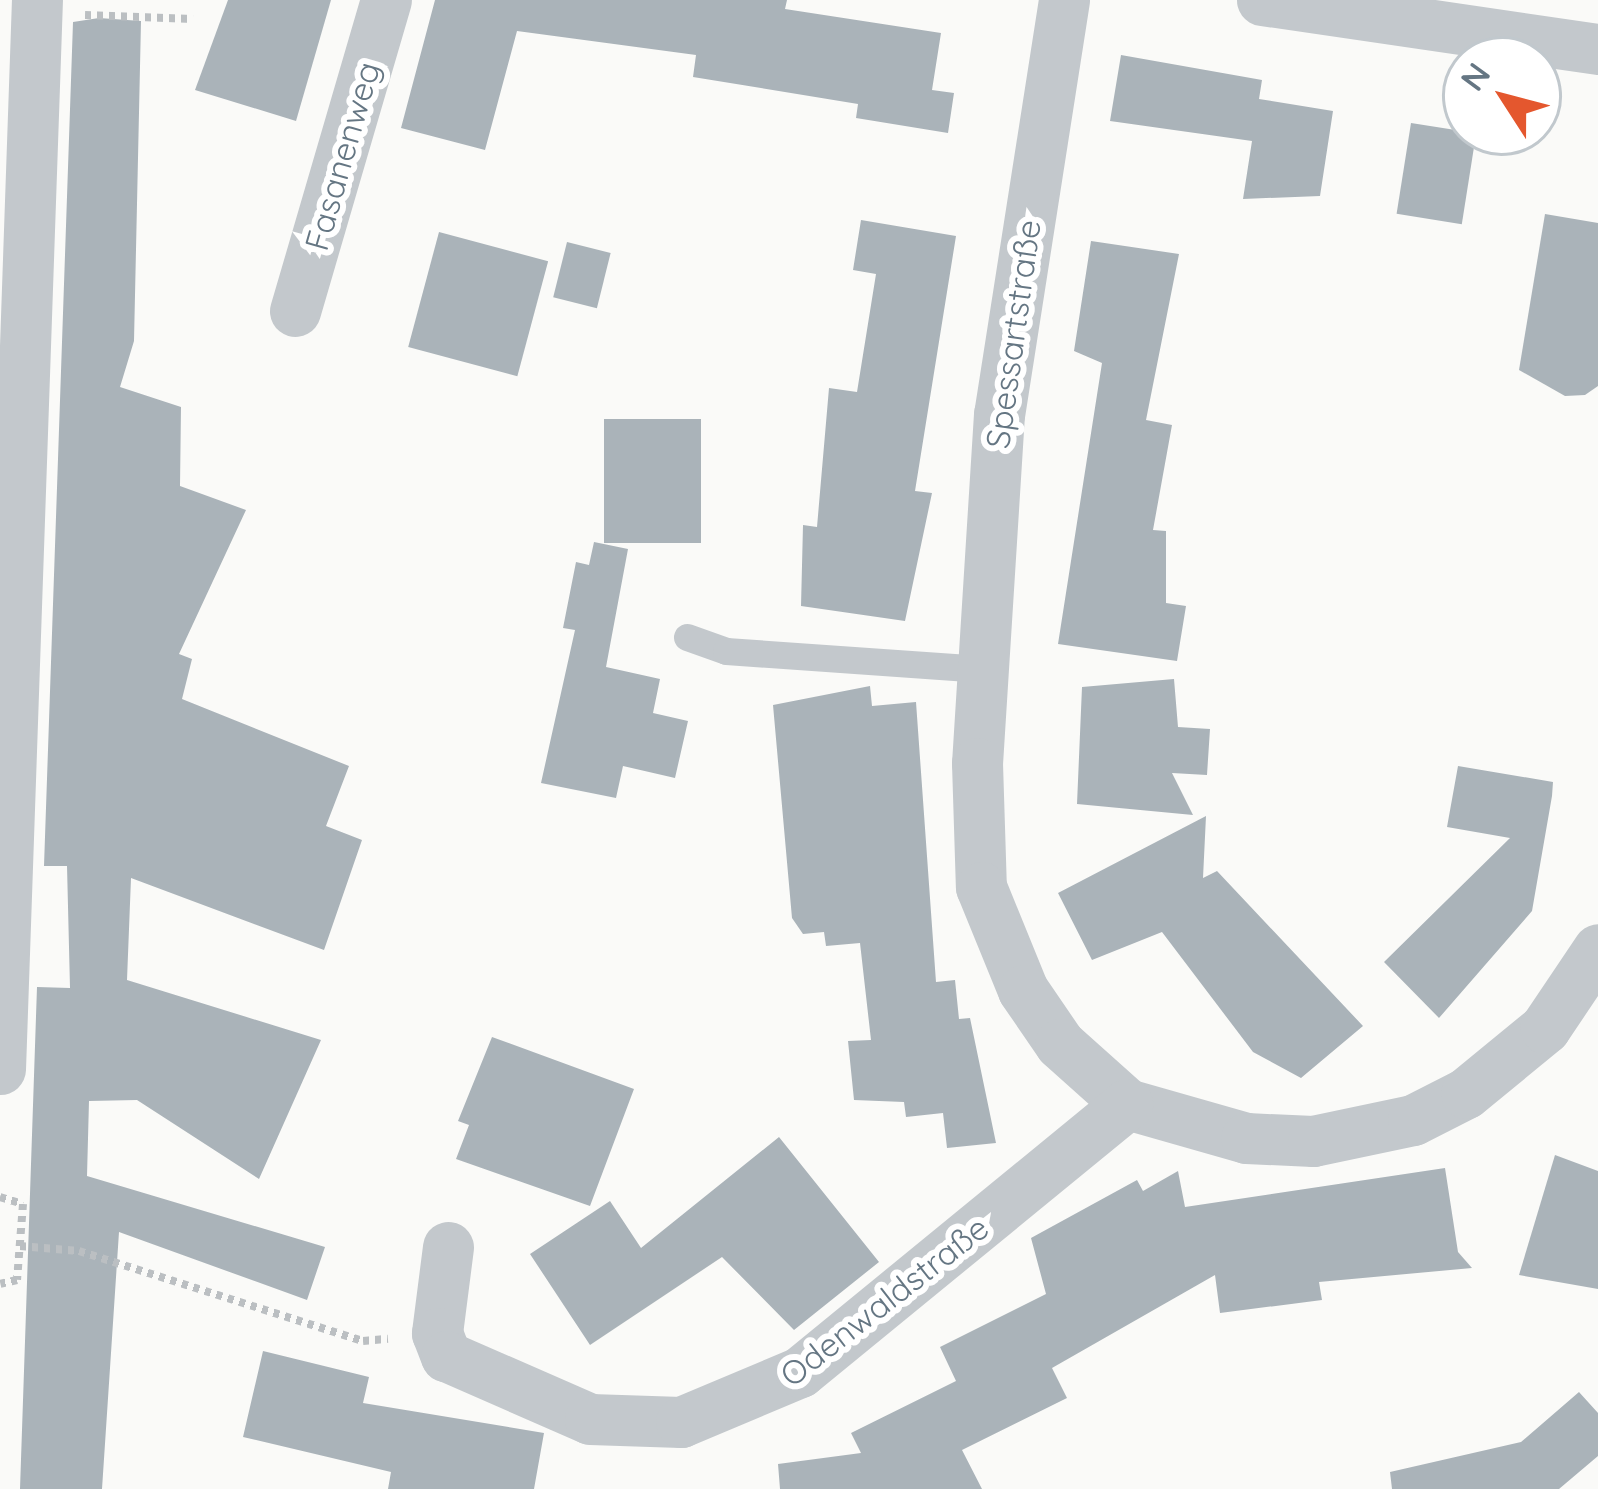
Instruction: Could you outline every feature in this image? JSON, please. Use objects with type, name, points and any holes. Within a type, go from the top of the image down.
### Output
[{"type":"street","name":"Fasanenweg","points":[[296,311],[386,0]]},
{"type":"street","name":"Spessartstraße","points":[[1064,0],[999,414],[975,821],[987,913],[1041,1019],[1127,1104]]},
{"type":"street","points":[[1262,0],[1598,49]]},
{"type":"street","points":[[0,1069],[5,722],[37,5]]},
{"type":"street","points":[[1127,1104],[1279,1141],[1412,1120],[1518,1056],[1598,950]]},
{"type":"street","name":"Odenwaldstraße","points":[[448,1247],[437,1333],[446,1356],[590,1419],[681,1422],[800,1372],[1127,1104]]},
{"type":"lane","points":[[687,637],[726,651],[982,669]]},
{"type":"path","points":[[37,5],[193,19]]},
{"type":"path","points":[[0,1197],[23,1204],[17,1280],[0,1285]]},
{"type":"path","points":[[20,1246],[79,1251],[363,1341]]},
{"type":"building","points":[[228,0],[331,0],[296,121],[195,90]]},
{"type":"building","points":[[435,0],[787,0],[785,9],[941,33],[932,90],[954,93],[948,133],[856,118],[858,104],[693,77],[696,55],[517,31],[485,150],[401,128]]},
{"type":"building","points":[[99,18],[141,21],[134,341],[120,387],[181,407],[180,486],[246,510],[179,654],[192,659],[182,699],[349,766],[326,826],[362,840],[324,950],[131,878],[127,980],[321,1040],[259,1179],[137,1100],[89,1101],[87,1176],[325,1247],[307,1300],[119,1232],[102,1489],[20,1489],[37,987],[70,988],[67,866],[44,866],[73,22]]},
{"type":"building","points":[[1121,55],[1262,80],[1259,99],[1333,111],[1320,196],[1243,199],[1252,141],[1110,121]]},
{"type":"building","points":[[1411,123],[1442,128],[1442,156],[1473,156],[1462,224],[1397,214]]},
{"type":"building","points":[[1545,214],[1598,223],[1598,386],[1585,395],[1565,396],[1519,370]]},
{"type":"building","points":[[861,220],[956,236],[915,491],[932,493],[905,621],[801,606],[803,525],[817,527],[829,388],[857,392],[876,274],[853,270]]},
{"type":"building","points":[[439,232],[548,261],[517,376],[408,347]]},
{"type":"building","points":[[1091,241],[1179,254],[1146,420],[1172,425],[1153,530],[1166,531],[1166,603],[1186,606],[1177,661],[1058,644],[1102,363],[1074,351]]},
{"type":"building","points":[[567,242],[611,253],[597,308],[553,297]]},
{"type":"building","points":[[604,419],[701,419],[701,543],[604,543]]},
{"type":"building","points":[[594,542],[628,549],[606,667],[660,679],[653,713],[688,721],[675,778],[623,766],[616,798],[541,783],[575,630],[563,628],[576,562],[589,565]]},
{"type":"building","points":[[1174,679],[1178,727],[1210,729],[1207,775],[1172,773],[1193,815],[1077,804],[1082,687]]},
{"type":"building","points":[[870,686],[872,706],[916,702],[936,982],[955,980],[959,1019],[970,1018],[996,1143],[947,1148],[943,1113],[906,1117],[904,1102],[854,1100],[848,1041],[871,1040],[860,943],[826,946],[824,932],[803,934],[792,918],[773,705]]},
{"type":"building","points":[[1458,766],[1553,782],[1552,796],[1532,911],[1439,1018],[1384,962],[1510,838],[1447,827]]},
{"type":"building","points":[[1206,816],[1203,878],[1217,871],[1363,1026],[1301,1078],[1253,1052],[1162,932],[1092,960],[1058,893]]},
{"type":"building","points":[[492,1037],[634,1089],[590,1206],[456,1159],[469,1125],[458,1121]]},
{"type":"building","points":[[779,1137],[879,1262],[794,1330],[722,1257],[590,1345],[530,1254],[610,1201],[641,1248]]},
{"type":"building","points":[[1555,1155],[1598,1171],[1598,1289],[1519,1275]]},
{"type":"building","points":[[1445,1168],[1458,1252],[1472,1268],[1319,1282],[1322,1300],[1220,1313],[1215,1275],[1052,1368],[1067,1398],[962,1450],[982,1489],[780,1489],[778,1464],[861,1453],[851,1433],[956,1381],[940,1347],[1046,1294],[1031,1238],[1137,1180],[1143,1191],[1178,1171],[1185,1207]]},
{"type":"building","points":[[263,1351],[369,1377],[363,1403],[544,1433],[534,1489],[388,1489],[391,1472],[243,1437]]},
{"type":"building","points":[[1579,1392],[1598,1413],[1598,1456],[1559,1489],[1392,1489],[1390,1472],[1521,1442]]}]
